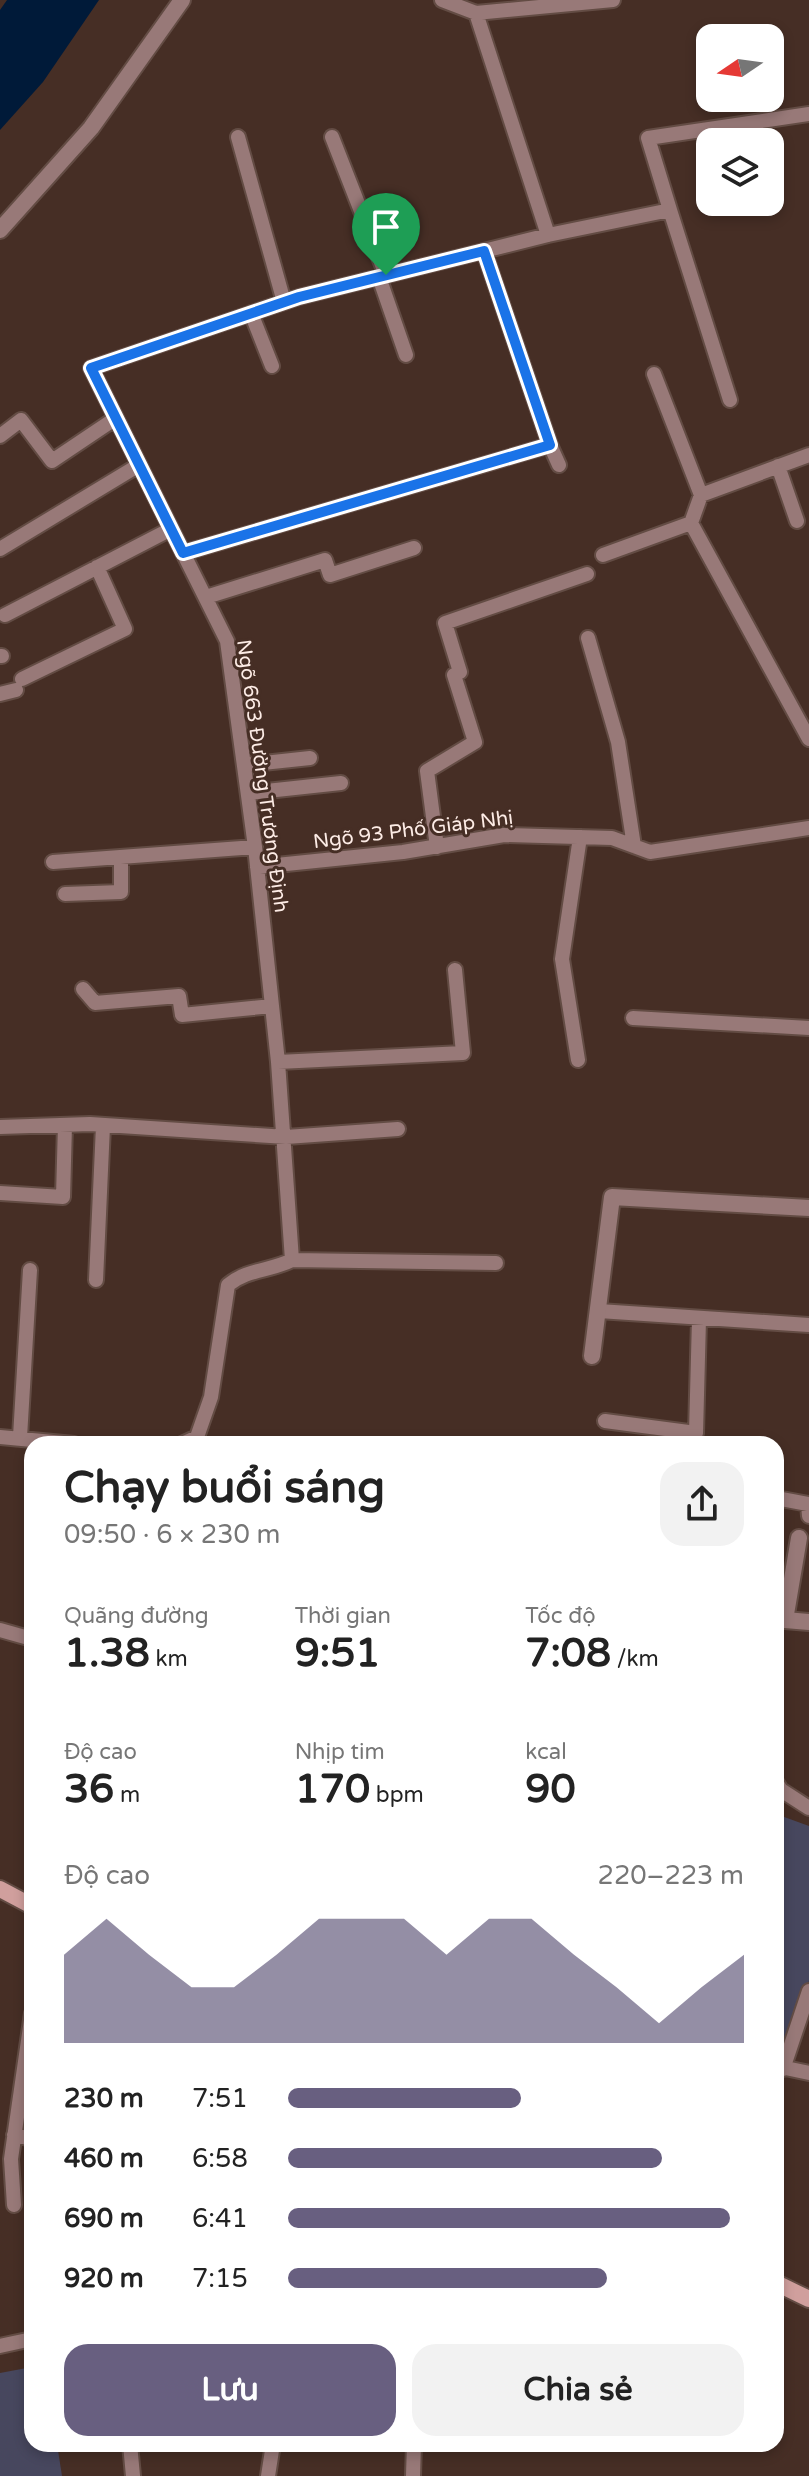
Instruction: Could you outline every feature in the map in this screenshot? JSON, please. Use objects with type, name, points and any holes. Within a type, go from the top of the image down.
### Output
[{"type":"main road","points":[[0,1889],[24,1902]]},
{"type":"main road","points":[[784,2287],[809,2299]]},
{"type":"street","points":[[0,230],[91,128],[182,0]]},
{"type":"street","points":[[592,1356],[612,1197],[809,1208]]},
{"type":"street","points":[[799,1538],[785,1620],[809,1622]]},
{"type":"lane","points":[[442,0],[476,13],[613,0]]},
{"type":"lane","points":[[476,13],[548,235]]},
{"type":"lane","points":[[730,400],[648,138],[809,114]]},
{"type":"lane","points":[[238,137],[284,302]]},
{"type":"lane","points":[[332,137],[382,276],[406,355]]},
{"type":"lane","name":"Ngõ 663 Đường Trương Định","points":[[292,1260],[286,1137],[255,847],[227,641],[91,368],[284,302],[548,235],[670,210]]},
{"type":"lane","points":[[484,251],[559,465]]},
{"type":"lane","points":[[251,313],[272,366]]},
{"type":"lane","points":[[654,374],[701,495],[691,523],[809,739]]},
{"type":"lane","points":[[0,436],[16,414],[52,461],[116,418]]},
{"type":"lane","points":[[183,553],[550,445]]},
{"type":"lane","points":[[701,495],[809,455]]},
{"type":"lane","points":[[0,549],[139,465]]},
{"type":"lane","points":[[778,466],[797,521]]},
{"type":"lane","points":[[603,555],[691,523]]},
{"type":"lane","points":[[5,615],[171,529]]},
{"type":"lane","points":[[206,597],[325,560],[330,575],[414,548]]},
{"type":"lane","points":[[0,694],[125,629],[97,567]]},
{"type":"lane","points":[[437,847],[427,771],[475,742],[454,675],[460,672],[445,623],[587,574]]},
{"type":"lane","points":[[588,638],[618,742],[634,846]]},
{"type":"lane","points":[[244,765],[310,758]]},
{"type":"lane","points":[[248,793],[341,783]]},
{"type":"lane","name":"Ngõ 93 Phố Giáp Nhị","points":[[257,867],[437,847],[504,835],[612,838],[650,852],[809,828]]},
{"type":"lane","points":[[578,1060],[562,959],[580,837]]},
{"type":"lane","points":[[53,862],[255,847]]},
{"type":"lane","points":[[65,894],[121,892],[121,857]]},
{"type":"lane","points":[[278,1062],[463,1053],[455,970]]},
{"type":"lane","points":[[83,989],[95,1003],[179,996],[182,1015],[272,1006]]},
{"type":"lane","points":[[633,1018],[809,1028]]},
{"type":"lane","points":[[0,1193],[63,1197],[65,1125]]},
{"type":"lane","points":[[96,1280],[103,1126]]},
{"type":"lane","points":[[0,1127],[103,1126],[286,1137],[398,1129]]},
{"type":"lane","points":[[204,1436],[228,1285],[239,1276],[277,1268],[292,1260],[496,1263]]},
{"type":"lane","points":[[20,1437],[30,1270]]},
{"type":"lane","points":[[599,1311],[809,1325]]},
{"type":"lane","points":[[605,1421],[696,1433],[699,1319]]},
{"type":"lane","points":[[0,1437],[24,1438]]},
{"type":"lane","points":[[784,1500],[808,1504],[809,1516]]},
{"type":"lane","points":[[0,1630],[24,1637]]},
{"type":"lane","points":[[784,1792],[809,1808]]},
{"type":"lane","points":[[784,2055],[809,1991]]},
{"type":"lane","points":[[14,2205],[11,2159],[24,2067]]},
{"type":"lane","points":[[784,2069],[809,2073]]},
{"type":"lane","points":[[14,2135],[24,2137]]},
{"type":"lane","points":[[0,2346],[24,2341]]},
{"type":"lane","points":[[131,2452],[133,2476]]},
{"type":"lane","points":[[268,2476],[272,2452]]},
{"type":"lane","points":[[413,2476],[414,2452]]},
{"type":"water","points":[[7,0],[99,0],[43,82],[0,130],[0,10]]},
{"type":"building","points":[[784,1817],[809,1826],[809,1981],[787,2043],[784,2042]]},
{"type":"building","points":[[24,2368],[24,2452],[58,2452],[62,2476],[0,2476],[0,2373]]},
{"type":"route","points":[[484,251],[550,445],[183,553],[91,368],[299,297],[386,275],[484,251]]}]
